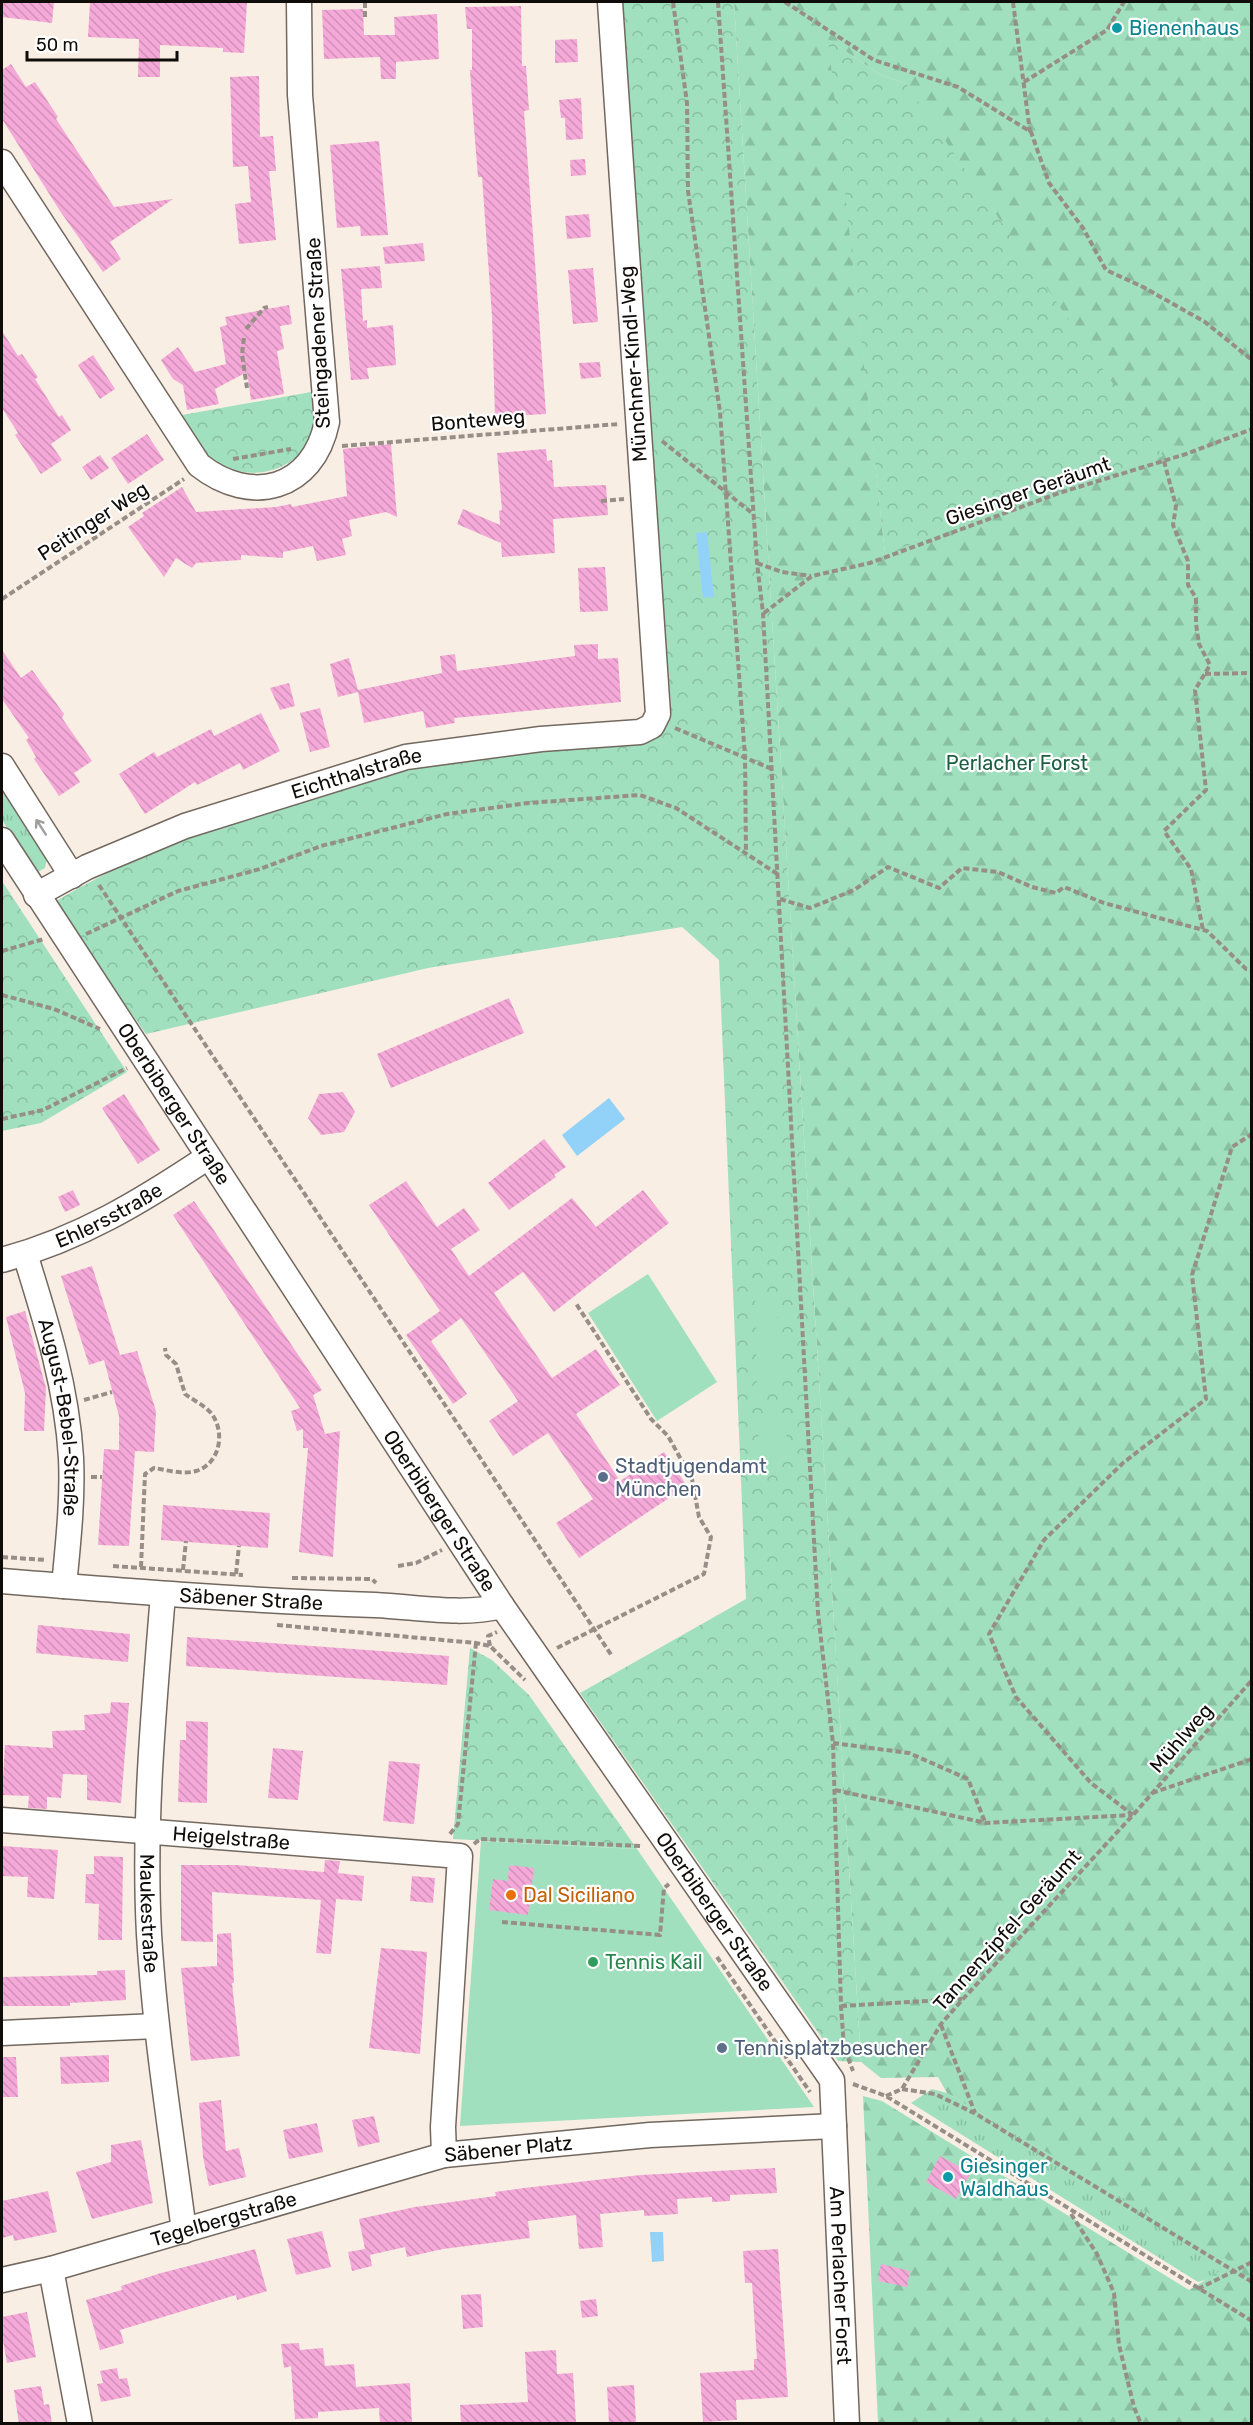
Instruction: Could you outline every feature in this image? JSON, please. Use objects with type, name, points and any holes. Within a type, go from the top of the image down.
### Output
[{"type":"street","name":"Steingadener Straße","points":[[2,162],[199,465],[214,477],[237,486],[282,484],[301,472],[323,443],[327,422],[300,95],[298,2]]},
{"type":"street","name":"Münchner-Kindl-Weg","points":[[610,2],[658,714],[653,723]]},
{"type":"street","name":"Eichthalstraße","points":[[80,871],[185,826],[406,758],[541,739],[640,732],[653,723]]},
{"type":"street","points":[[2,766],[80,871],[36,895]]},
{"type":"street","name":"Oberbiberger Straße","points":[[2,840],[502,1606],[540,1657],[678,1878],[832,2080],[834,2126]]},
{"type":"street","name":"Ehlersstraße","points":[[2,1260],[71,1238],[104,1222],[208,1157]]},
{"type":"street","name":"August-Bebel-Straße","points":[[25,1254],[52,1338],[65,1405],[71,1461],[65,1574]]},
{"type":"street","name":"Säbener Straße","points":[[2,1581],[65,1574],[164,1594],[450,1611],[485,1610],[502,1606]]},
{"type":"street","name":"Maukestraße","points":[[164,1594],[151,1725],[148,1830],[149,1932],[156,2026],[184,2231]]},
{"type":"street","name":"Heigelstraße","points":[[2,1820],[460,1856]]},
{"type":"street","name":"Säbener Platz","points":[[460,1856],[443,2127],[444,2155],[650,2134],[834,2126]]},
{"type":"street","points":[[2,2033],[156,2026]]},
{"type":"street","name":"Am Perlacher Forst","points":[[834,2126],[847,2424]]},
{"type":"street","name":"Tegelbergstraße","points":[[2,2280],[51,2269],[444,2155]]},
{"type":"street","points":[[51,2269],[80,2424]]},
{"type":"path","points":[[365,2],[365,17]]},
{"type":"path","points":[[673,2],[687,103],[688,191],[720,412],[745,757],[746,854]]},
{"type":"path","points":[[717,2],[753,513],[763,613],[818,1614],[833,1743],[844,2047],[854,2084],[886,2096],[1069,2211],[1251,2321]]},
{"type":"path","points":[[785,2],[874,60],[958,87],[1030,132]]},
{"type":"path","points":[[1013,2],[1030,132],[1049,183],[1083,228],[1106,270],[1143,287],[1205,322],[1251,360]]},
{"type":"path","points":[[1024,82],[1107,30],[1124,2]]},
{"type":"path","points":[[246,329],[264,308],[268,307]]},
{"type":"path","points":[[244,338],[242,354],[247,388]]},
{"type":"path","name":"Bonteweg","points":[[199,465],[323,443],[335,447],[637,422]]},
{"type":"path","points":[[637,422],[753,513]]},
{"type":"path","name":"Giesinger Geräumt","points":[[757,563],[782,572],[812,576],[870,563],[1059,494],[1164,461],[1251,429]]},
{"type":"path","points":[[1164,461],[1176,506],[1173,525],[1188,561],[1188,585],[1196,598],[1199,644],[1210,665],[1195,690],[1206,790],[1164,831],[1191,869],[1203,930]]},
{"type":"path","name":"Peitinger Weg","points":[[2,599],[189,476],[199,465]]},
{"type":"path","name":"Giesinger Geräumt","points":[[763,613],[812,576]]},
{"type":"path","points":[[1205,674],[1251,673]]},
{"type":"path","points":[[653,723],[772,769]]},
{"type":"path","points":[[2,951],[64,937],[121,917],[178,891],[260,869],[321,846],[447,814],[528,802],[640,795],[676,808],[779,876]]},
{"type":"path","points":[[780,899],[810,908],[854,890],[888,867],[939,888],[962,868],[998,872],[1032,887],[1056,893],[1064,887],[1104,903],[1203,930],[1246,969],[1251,970]]},
{"type":"path","points":[[80,871],[121,917],[612,1656]]},
{"type":"path","points":[[2,995],[54,1009],[106,1031],[120,1023]]},
{"type":"path","points":[[2,1119],[43,1110],[143,1058]]},
{"type":"path","points":[[1133,1815],[1091,1783],[1016,1697],[989,1634],[1044,1540],[1123,1463],[1206,1399],[1192,1275],[1232,1147],[1251,1134]]},
{"type":"path","points":[[540,1657],[704,1574],[711,1537],[699,1517],[692,1479],[668,1436],[651,1419],[575,1302]]},
{"type":"path","points":[[141,1568],[145,1474],[154,1468],[186,1472],[201,1469],[214,1457],[219,1442],[215,1418],[207,1408],[185,1394],[176,1364],[166,1355],[165,1347]]},
{"type":"path","points":[[65,1405],[112,1392]]},
{"type":"path","points":[[183,1570],[186,1541]]},
{"type":"path","points":[[236,1574],[239,1546]]},
{"type":"path","points":[[398,1566],[416,1563],[444,1549]]},
{"type":"path","points":[[2,1557],[65,1574]]},
{"type":"path","points":[[110,1566],[248,1575]]},
{"type":"path","points":[[281,1578],[372,1579]]},
{"type":"path","points":[[435,1854],[458,1824],[476,1643],[490,1646],[526,1681]]},
{"type":"path","name":"Mühlweg","points":[[1133,1815],[1251,1680]]},
{"type":"path","points":[[833,1743],[909,1753],[968,1779],[986,1823]]},
{"type":"path","points":[[1152,1793],[1251,1759]]},
{"type":"path","points":[[835,1790],[986,1823],[1133,1815]]},
{"type":"path","name":"Tannenzipfel-Geräumt","points":[[902,2089],[941,2024],[1133,1815]]},
{"type":"path","points":[[635,1837],[648,1856]]},
{"type":"path","points":[[460,1856],[480,1839],[642,1846]]},
{"type":"path","points":[[662,1875],[678,1878]]},
{"type":"path","points":[[675,1894],[678,1878]]},
{"type":"path","points":[[502,1922],[660,1935],[664,1888],[678,1878]]},
{"type":"path","points":[[714,1953],[814,2097]]},
{"type":"path","points":[[841,2006],[963,1999]]},
{"type":"path","points":[[941,2024],[976,2114]]},
{"type":"path","points":[[886,2096],[902,2089],[935,2094],[976,2114],[1251,2282]]},
{"type":"path","points":[[1069,2211],[1097,2254],[1114,2293],[1119,2345],[1134,2407],[1141,2424]]},
{"type":"path","points":[[1197,2289],[1251,2262]]},
{"type":"green space","points":[[618,2],[734,2],[861,2062],[838,2061],[580,1693],[746,1599],[719,960],[682,927],[428,968],[146,1034],[53,903],[137,858],[271,805],[364,780],[491,756],[540,749],[623,745],[653,736],[667,727],[671,706]]},
{"type":"green space","name":"Perlacher Forst","points":[[734,2],[1251,2],[1251,2423],[878,2423],[863,2096],[882,2101],[1189,2290],[1233,2263],[947,2093],[938,2077],[881,2078],[861,2062]],"holes":[[[829,40],[879,74],[906,84],[885,553]]]},
{"type":"green space","points":[[828,39],[879,74],[906,84],[1163,456],[885,554]]},
{"type":"green space","points":[[311,392],[314,425],[307,444],[297,456],[270,471],[254,473],[224,466],[201,448],[182,415]]},
{"type":"green space","points":[[2,785],[47,858],[45,868],[36,873],[2,820]]},
{"type":"green space","points":[[2,881],[127,1072],[41,1123],[2,1131]]},
{"type":"green space","points":[[648,1274],[717,1382],[657,1421],[588,1313]]},
{"type":"green space","points":[[755,1296],[777,1296],[779,1392],[757,1393]]},
{"type":"green space","points":[[786,1414],[787,1462],[759,1463],[758,1416]]},
{"type":"green space","points":[[470,1648],[492,1660],[529,1695],[637,1849],[453,1839]]},
{"type":"green space","name":"Tennis Kail","points":[[481,1841],[637,1849],[814,2107],[460,2126]]},
{"type":"green space","points":[[932,2089],[947,2093],[1234,2263],[1222,2275],[1198,2282],[911,2103]]},
{"type":"water","points":[[707,532],[714,597],[703,598],[696,533]]},
{"type":"water","points":[[609,1098],[625,1119],[577,1156],[562,1135]]},
{"type":"water","points":[[650,2232],[663,2232],[664,2261],[652,2262]]},
{"type":"building","points":[[2,2],[54,2],[52,23],[2,17]]},
{"type":"building","points":[[90,2],[247,2],[244,53],[223,52],[223,48],[160,45],[160,77],[138,77],[139,39],[88,37]]},
{"type":"building","points":[[521,6],[522,66],[526,66],[529,110],[524,111],[546,414],[495,417],[492,316],[482,177],[478,177],[470,70],[472,70],[472,29],[467,29],[465,7]]},
{"type":"building","points":[[363,9],[364,35],[395,35],[394,17],[437,14],[439,59],[396,62],[396,79],[381,79],[380,57],[324,59],[322,10]]},
{"type":"building","points":[[577,39],[578,62],[555,63],[555,40]]},
{"type":"building","points":[[11,64],[26,87],[35,82],[58,117],[56,119],[114,207],[173,199],[110,242],[121,259],[103,272],[60,211],[2,119],[2,70]]},
{"type":"building","points":[[259,76],[260,137],[273,136],[276,171],[269,171],[276,240],[239,244],[235,204],[251,202],[248,166],[233,167],[230,77]]},
{"type":"building","points":[[581,98],[583,139],[566,140],[565,118],[561,118],[559,100]]},
{"type":"building","points":[[379,141],[388,235],[361,236],[360,226],[337,228],[330,145]]},
{"type":"building","points":[[585,159],[586,175],[571,176],[570,160]]},
{"type":"building","points":[[589,214],[591,237],[567,239],[565,216]]},
{"type":"building","points":[[423,243],[425,261],[385,264],[383,247]]},
{"type":"building","points":[[380,266],[382,288],[361,289],[363,321],[367,320],[367,328],[393,325],[396,365],[367,368],[369,379],[351,380],[341,269]]},
{"type":"building","points":[[593,268],[598,322],[573,324],[568,270]]},
{"type":"building","points":[[289,305],[292,324],[280,326],[284,349],[277,351],[284,394],[251,400],[247,372],[215,389],[219,404],[187,410],[183,385],[173,379],[161,360],[178,347],[195,372],[226,364],[220,327],[227,325],[225,317]]},
{"type":"building","points":[[2,331],[18,356],[22,354],[38,377],[35,379],[59,417],[62,415],[71,430],[51,444],[62,460],[41,474],[15,435],[18,433],[2,408]]},
{"type":"building","points":[[93,355],[115,389],[100,399],[78,365]]},
{"type":"building","points":[[600,362],[601,377],[581,379],[579,363]]},
{"type":"building","points":[[147,434],[164,460],[128,484],[111,458]]},
{"type":"building","points":[[391,444],[397,517],[386,512],[349,520],[352,536],[342,539],[346,555],[317,561],[313,546],[283,552],[283,558],[241,555],[241,560],[196,563],[192,568],[176,558],[164,577],[128,527],[144,516],[142,513],[182,487],[196,512],[291,504],[292,507],[347,496],[343,449]]},
{"type":"building","points":[[546,449],[547,461],[552,460],[554,487],[606,485],[608,515],[553,519],[555,553],[502,557],[501,543],[457,524],[463,509],[500,525],[499,511],[502,510],[497,453]]},
{"type":"building","points":[[100,455],[109,468],[91,480],[82,467]]},
{"type":"building","points":[[605,567],[608,611],[580,612],[578,568]]},
{"type":"building","points":[[598,644],[598,659],[618,658],[621,702],[454,718],[455,723],[426,728],[423,711],[364,723],[358,692],[338,697],[330,664],[349,658],[358,690],[442,673],[440,656],[455,654],[457,671],[575,656],[574,645]]},
{"type":"building","points":[[2,650],[21,678],[32,670],[64,714],[62,718],[92,761],[74,773],[80,782],[59,796],[34,759],[36,757],[26,740],[29,738],[2,699]]},
{"type":"building","points":[[289,683],[295,706],[280,710],[270,688]]},
{"type":"building","points":[[320,708],[330,747],[310,752],[300,713]]},
{"type":"building","points":[[261,713],[280,751],[243,770],[240,763],[197,785],[195,782],[145,814],[119,774],[154,752],[157,757],[211,729],[214,736]]},
{"type":"building","points":[[509,998],[524,1033],[391,1088],[377,1054]]},
{"type":"building","points":[[343,1092],[355,1112],[344,1132],[321,1135],[308,1118],[319,1094]]},
{"type":"building","points":[[124,1094],[160,1150],[138,1164],[102,1108]]},
{"type":"building","points":[[544,1139],[566,1167],[554,1175],[556,1177],[509,1210],[488,1183]]},
{"type":"building","points":[[406,1181],[437,1227],[464,1208],[480,1230],[451,1249],[469,1276],[572,1198],[596,1227],[643,1190],[669,1223],[554,1312],[523,1272],[494,1293],[552,1378],[596,1349],[620,1385],[576,1414],[620,1481],[664,1452],[687,1486],[579,1558],[556,1523],[593,1499],[548,1433],[513,1456],[489,1421],[518,1401],[461,1318],[431,1341],[467,1394],[453,1404],[406,1335],[440,1311],[369,1205]]},
{"type":"building","points":[[73,1190],[80,1205],[65,1212],[58,1197]]},
{"type":"building","points":[[194,1201],[322,1390],[313,1395],[325,1434],[340,1431],[333,1557],[299,1552],[308,1448],[303,1448],[303,1429],[297,1431],[291,1411],[300,1408],[173,1215]]},
{"type":"building","points":[[92,1266],[120,1355],[137,1351],[156,1411],[154,1452],[135,1451],[129,1546],[98,1545],[104,1449],[119,1450],[119,1416],[104,1360],[89,1365],[61,1276]]},
{"type":"building","points":[[25,1311],[46,1388],[44,1431],[24,1431],[25,1393],[6,1317]]},
{"type":"building","points":[[163,1505],[270,1513],[268,1548],[161,1540]]},
{"type":"building","points":[[38,1625],[130,1634],[128,1662],[36,1653]]},
{"type":"building","points":[[187,1637],[449,1656],[447,1685],[186,1666]]},
{"type":"building","points":[[111,1702],[129,1703],[121,1803],[87,1800],[87,1775],[63,1774],[61,1798],[47,1797],[47,1809],[28,1808],[29,1796],[2,1795],[5,1745],[53,1748],[52,1731],[85,1730],[84,1715],[110,1713]]},
{"type":"building","points":[[186,1721],[208,1722],[207,1803],[178,1802],[180,1740],[186,1740]]},
{"type":"building","points":[[273,1748],[303,1751],[298,1800],[268,1798]]},
{"type":"building","points":[[389,1761],[420,1764],[414,1824],[383,1821]]},
{"type":"building","points":[[2,1846],[58,1850],[54,1899],[27,1897],[28,1877],[2,1876]]},
{"type":"building","points":[[94,1856],[123,1857],[122,1940],[98,1940],[99,1904],[85,1903],[86,1874],[94,1874]]},
{"type":"building","points":[[325,1860],[340,1861],[338,1873],[364,1876],[362,1901],[336,1899],[331,1954],[316,1953],[321,1900],[212,1892],[213,1942],[181,1941],[181,1865],[236,1865],[324,1872]]},
{"type":"building","name":"Dal Siciliano","points":[[509,1865],[534,1868],[528,1915],[489,1910],[493,1879],[508,1881]]},
{"type":"building","points":[[412,1876],[435,1878],[433,1903],[410,1901]]},
{"type":"building","points":[[231,1933],[234,1983],[232,1983],[240,2056],[191,2061],[181,1968],[217,1966],[217,1934]]},
{"type":"building","points":[[381,1948],[427,1952],[420,2054],[369,2048]]},
{"type":"building","points":[[125,1970],[126,2000],[70,2003],[70,2006],[2,2006],[2,1977],[97,1975],[97,1971]]},
{"type":"building","points":[[109,2055],[109,2082],[61,2084],[60,2057]]},
{"type":"building","points":[[2,2057],[16,2057],[18,2097],[2,2097]]},
{"type":"building","points":[[221,2100],[226,2151],[239,2148],[246,2177],[209,2186],[203,2157],[199,2103]]},
{"type":"building","points":[[374,2116],[380,2142],[358,2147],[352,2120]]},
{"type":"building","points":[[317,2123],[323,2152],[289,2159],[283,2130]]},
{"type":"building","points":[[141,2140],[153,2203],[92,2219],[76,2172],[111,2162],[111,2145]]},
{"type":"building","name":"Giesinger Waldhaus","points":[[940,2156],[971,2173],[956,2199],[926,2182]]},
{"type":"building","points":[[775,2168],[777,2193],[730,2195],[730,2201],[712,2202],[712,2197],[677,2199],[678,2214],[644,2216],[644,2210],[600,2214],[603,2247],[579,2249],[576,2215],[528,2221],[530,2238],[443,2249],[407,2257],[405,2247],[370,2255],[372,2266],[352,2271],[348,2252],[365,2249],[359,2219],[415,2207],[496,2196],[495,2192],[524,2188],[641,2175]]},
{"type":"building","points":[[48,2191],[57,2232],[14,2241],[13,2235],[2,2238],[2,2201]]},
{"type":"building","points":[[322,2231],[331,2267],[296,2275],[287,2239]]},
{"type":"building","points":[[255,2249],[267,2291],[237,2300],[236,2295],[120,2330],[124,2343],[100,2350],[86,2300],[122,2290],[121,2286],[161,2273]]},
{"type":"building","points":[[778,2249],[788,2397],[736,2400],[737,2420],[703,2422],[700,2373],[754,2370],[754,2359],[757,2359],[752,2283],[745,2283],[743,2251]]},
{"type":"building","points":[[881,2264],[910,2271],[907,2287],[878,2281]]},
{"type":"building","points":[[481,2294],[483,2327],[463,2329],[461,2295]]},
{"type":"building","points":[[596,2299],[598,2316],[582,2318],[580,2301]]},
{"type":"building","points":[[27,2312],[36,2357],[7,2363],[2,2335],[2,2317]]},
{"type":"building","points":[[299,2343],[300,2350],[323,2348],[325,2366],[354,2364],[356,2387],[410,2383],[412,2424],[380,2424],[379,2408],[318,2412],[318,2418],[295,2419],[291,2366],[284,2368],[281,2344]]},
{"type":"building","points":[[556,2350],[557,2374],[573,2373],[576,2423],[461,2424],[460,2405],[528,2402],[525,2352]]},
{"type":"building","points":[[117,2368],[119,2379],[127,2378],[131,2396],[101,2402],[97,2384],[103,2383],[100,2371]]},
{"type":"building","points":[[634,2385],[636,2424],[609,2424],[607,2387]]},
{"type":"building","points":[[41,2386],[44,2405],[49,2404],[52,2424],[19,2424],[14,2390]]},
{"type":"place","name":"Bienenhaus","points":[[1117,28]]},
{"type":"place","name":"Stadtjugendamt München","points":[[603,1477]]},
{"type":"place","name":"Dal Siciliano","points":[[511,1895]]},
{"type":"place","name":"Tennis Kail","points":[[593,1962]]},
{"type":"place","name":"Tennisplatzbesucher","points":[[722,2048]]},
{"type":"place","name":"Giesinger Waldhaus","points":[[948,2177]]}]
